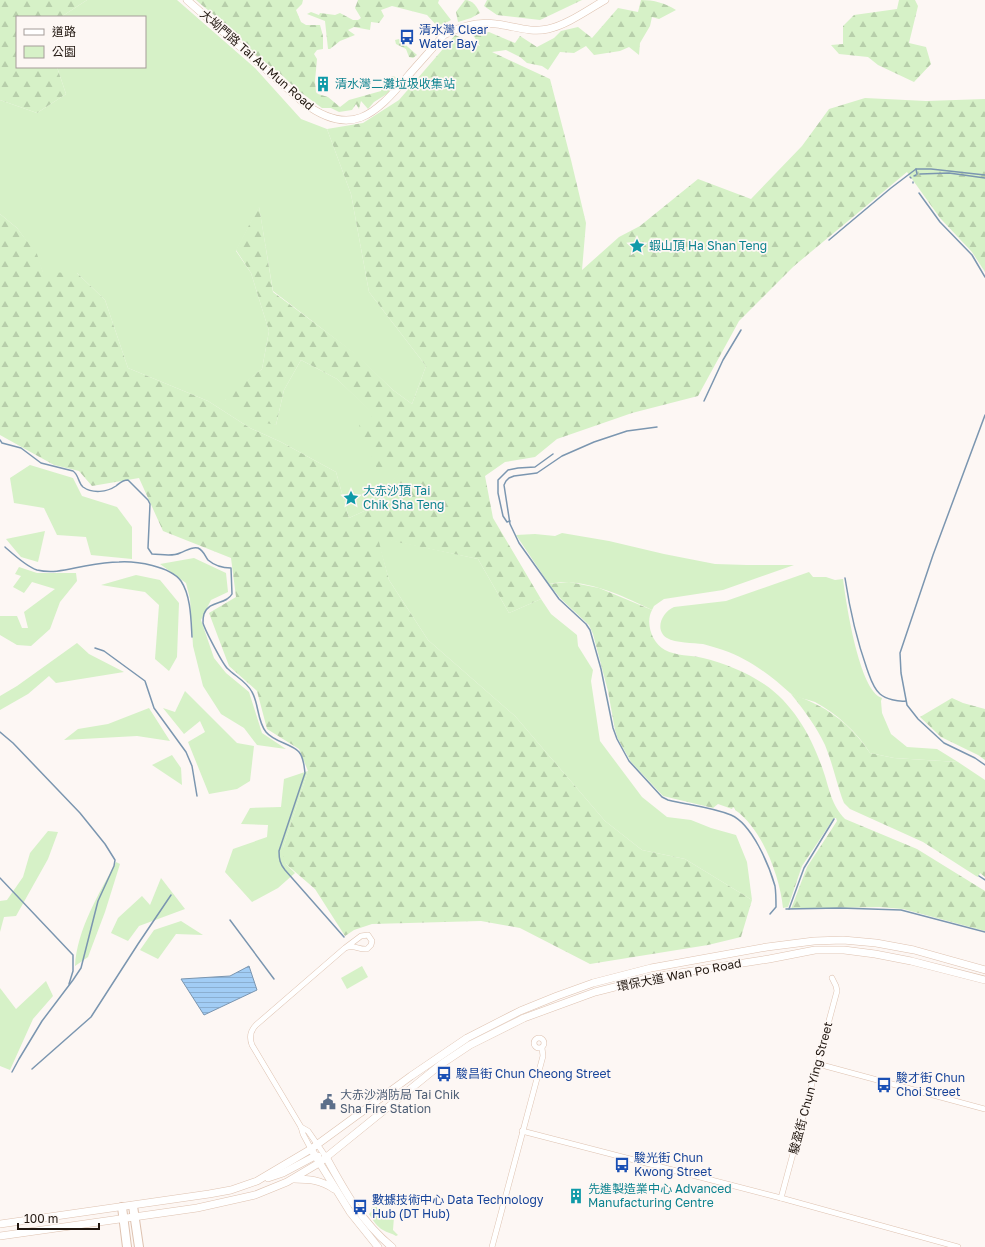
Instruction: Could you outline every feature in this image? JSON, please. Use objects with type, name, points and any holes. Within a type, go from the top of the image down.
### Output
[{"type":"main road","name":"大坳門路 Tai Au Mun Road","points":[[187,0],[298,99],[315,111],[330,118],[349,120],[367,115],[387,100],[444,35],[456,29],[469,24],[484,22],[533,30],[548,29],[562,24],[606,0]]},
{"type":"main road","name":"環保大道 Wan Po Road","points":[[133,1206],[216,1193],[283,1173],[313,1152],[318,1144],[411,1076],[467,1038],[520,1011],[593,983],[643,970],[767,947],[814,941],[843,940],[876,943],[914,950],[985,970]]},
{"type":"main road","name":"環保大道 Wan Po Road","points":[[0,1236],[184,1210],[232,1201],[264,1192],[294,1179],[319,1163],[440,1065],[470,1045],[524,1018],[595,992],[654,977],[815,950],[844,950],[875,954],[911,961],[985,980]]},
{"type":"main road","points":[[313,1152],[326,1157],[365,1221],[375,1233],[392,1247]]},
{"type":"main road","points":[[313,1152],[336,1191],[361,1228],[378,1247]]},
{"type":"main road","points":[[294,1179],[320,1181],[336,1191]]},
{"type":"main road","points":[[0,1224],[133,1206],[139,1247]]},
{"type":"main road","points":[[122,1207],[127,1247]]},
{"type":"street","points":[[313,1152],[303,1134],[301,1127],[252,1045],[250,1034],[256,1025],[345,948],[363,935],[368,935],[371,938],[371,945],[368,949],[354,946],[345,948]]},
{"type":"street","name":"駿盈街 Chun Ying Street","points":[[781,1198],[837,991],[832,978]]},
{"type":"street","points":[[492,1247],[543,1056],[542,1048]]},
{"type":"street","points":[[818,1064],[985,1109]]},
{"type":"street","points":[[301,1127],[308,1131],[326,1157]]},
{"type":"street","points":[[522,1131],[781,1198],[958,1247]]},
{"type":"green space","points":[[0,0],[87,0],[63,16],[16,16],[16,68],[57,68],[66,94],[37,113],[0,100]]},
{"type":"green space","points":[[87,0],[177,0],[255,68],[301,119],[327,129],[351,194],[369,292],[426,366],[412,404],[393,390],[355,354],[273,291],[259,207],[236,251],[251,273],[269,331],[262,369],[225,399],[276,425],[284,390],[301,360],[337,379],[375,415],[402,469],[373,507],[349,518],[336,472],[281,442],[250,428],[208,401],[128,368],[105,300],[77,273],[43,273],[36,254],[17,228],[0,214],[0,100],[37,113],[66,94],[57,68],[146,68],[146,16],[63,16]]},
{"type":"green space","points":[[196,0],[303,0],[302,4],[296,10],[301,22],[306,25],[320,25],[323,36],[323,49],[317,50],[314,54],[317,59],[315,81],[316,92],[328,97],[340,107],[349,100],[381,91],[384,80],[393,76],[400,79],[390,92],[374,102],[368,109],[361,101],[359,109],[356,104],[352,110],[339,112],[331,108],[322,108],[248,49],[233,31]]},
{"type":"green space","points":[[358,0],[439,0],[438,3],[451,20],[438,27],[427,15],[392,6],[381,10],[384,16],[379,23],[371,22],[370,30],[354,27],[348,30],[355,35],[340,41],[328,49],[325,21],[307,14],[311,12],[319,15],[320,13],[335,15],[340,13],[353,20],[358,20],[361,18],[355,8]]},
{"type":"green space","points":[[465,0],[468,0],[476,6],[480,13],[471,18],[458,22],[456,12]]},
{"type":"green space","points":[[487,0],[582,0],[540,20],[497,15],[484,6]]},
{"type":"green space","points":[[641,0],[659,2],[676,10],[659,19],[652,17],[650,26],[640,43],[639,55],[629,47],[620,51],[594,55],[586,46],[574,53],[560,52],[548,70],[542,66],[527,63],[520,57],[506,50],[492,52],[550,79],[586,223],[582,270],[619,237],[640,226],[698,179],[751,199],[802,146],[829,109],[865,98],[926,101],[985,99],[985,272],[972,252],[940,218],[907,172],[794,266],[739,321],[698,396],[632,413],[557,439],[535,457],[505,462],[485,476],[493,518],[541,599],[509,613],[478,559],[378,538],[389,580],[428,640],[515,716],[605,821],[642,850],[685,859],[752,900],[741,937],[708,945],[590,964],[520,928],[481,921],[372,924],[354,930],[345,936],[315,889],[286,864],[283,856],[283,848],[308,771],[299,749],[267,729],[257,691],[229,666],[209,613],[236,597],[231,558],[163,531],[139,478],[92,486],[79,471],[54,465],[0,435],[0,214],[17,228],[37,254],[43,272],[77,273],[105,300],[128,368],[208,401],[250,428],[281,442],[336,472],[349,518],[373,507],[401,469],[377,469],[359,425],[374,415],[337,379],[301,360],[284,390],[276,425],[248,420],[224,398],[262,369],[269,331],[251,273],[236,250],[259,206],[273,292],[356,354],[393,390],[412,404],[426,366],[369,292],[351,194],[327,129],[363,123],[399,100],[455,35],[480,46],[473,35],[489,32],[515,43],[520,36],[537,47],[554,38],[561,31],[578,27],[592,38],[618,8],[638,12]]},
{"type":"green space","points":[[899,0],[915,0],[918,6],[909,43],[926,47],[931,64],[914,82],[878,65],[868,57],[839,54],[831,45],[843,44],[843,26],[854,15],[897,9]]},
{"type":"green space","points":[[399,39],[417,55],[413,58],[409,57],[406,49],[396,44],[395,40]]},
{"type":"green space","points":[[30,465],[73,478],[82,496],[117,507],[132,527],[132,559],[91,555],[86,537],[57,535],[44,508],[14,503],[10,478]]},
{"type":"green space","points":[[45,531],[38,562],[21,557],[6,539]]},
{"type":"green space","points":[[562,533],[609,541],[715,564],[794,565],[723,590],[664,599],[654,606],[652,610],[629,599],[588,585],[561,582],[549,584],[516,535],[535,534],[555,536]]},
{"type":"green space","points":[[377,537],[478,559],[509,613],[541,599],[551,614],[577,635],[578,646],[593,670],[591,681],[600,741],[642,797],[667,817],[691,820],[711,828],[736,835],[747,862],[752,900],[685,859],[642,850],[605,821],[515,716],[428,640],[389,580]]},
{"type":"green space","points":[[194,558],[226,573],[228,592],[211,600],[201,620],[214,658],[226,673],[249,692],[262,733],[286,749],[257,745],[244,728],[221,714],[203,686],[193,646],[190,599],[186,583],[160,564]]},
{"type":"green space","points":[[19,567],[37,573],[76,573],[77,581],[60,602],[50,629],[31,646],[17,645],[0,635],[0,616],[17,616],[22,628],[28,628],[24,612],[55,589],[32,582],[24,593],[13,587],[21,576],[15,574]]},
{"type":"green space","points":[[809,572],[813,577],[826,577],[835,580],[843,579],[847,606],[860,663],[874,692],[882,698],[882,713],[891,734],[907,747],[937,749],[958,762],[894,758],[870,753],[853,731],[831,712],[815,702],[792,695],[767,674],[742,658],[711,646],[670,640],[663,635],[660,626],[661,621],[666,613],[674,607],[726,601]]},
{"type":"green space","points":[[136,575],[160,580],[179,603],[177,657],[169,671],[155,659],[159,605],[145,592],[101,585]]},
{"type":"green space","points":[[569,582],[599,588],[652,610],[649,621],[651,632],[656,643],[665,650],[727,665],[757,680],[775,692],[793,712],[808,735],[824,773],[834,803],[845,819],[917,849],[985,891],[985,931],[903,909],[879,907],[791,909],[807,867],[837,821],[836,818],[834,818],[802,866],[788,907],[783,908],[774,868],[761,841],[745,818],[733,807],[732,809],[718,804],[713,808],[663,796],[631,762],[618,739],[615,730],[608,691],[593,634],[589,625],[561,599],[549,584]]},
{"type":"green space","points":[[77,643],[89,654],[124,672],[56,683],[49,676],[28,694],[0,710],[0,696],[17,686]]},
{"type":"green space","points":[[185,691],[237,743],[254,746],[250,781],[237,789],[209,794],[188,742],[205,732],[200,721],[184,734],[163,708],[175,712]]},
{"type":"green space","points":[[791,694],[803,698],[836,716],[854,733],[870,753],[894,758],[958,762],[985,780],[985,877],[980,873],[978,877],[976,876],[923,842],[850,809],[844,803],[825,745],[810,718]]},
{"type":"green space","points":[[952,698],[963,703],[985,709],[985,760],[941,737],[920,717]]},
{"type":"green space","points":[[149,708],[170,741],[137,736],[64,740],[78,729],[108,724]]},
{"type":"green space","points":[[172,755],[181,768],[182,785],[152,765]]},
{"type":"green space","points":[[308,771],[283,848],[286,864],[295,873],[278,888],[252,902],[225,872],[233,849],[267,837],[268,825],[241,824],[250,808],[281,807],[284,779]]},
{"type":"green space","points":[[48,831],[58,832],[48,859],[16,916],[4,917],[0,932],[0,901],[7,900],[23,877],[30,853]]},
{"type":"green space","points":[[116,862],[120,864],[105,912],[88,957],[75,966],[84,925]]},
{"type":"green space","points":[[161,878],[185,909],[139,926],[128,941],[111,933],[118,918],[142,896],[150,905]]},
{"type":"green space","points":[[181,921],[203,935],[176,934],[158,959],[140,950],[154,930]]},
{"type":"green space","points":[[362,966],[368,977],[347,989],[341,978]]},
{"type":"green space","points":[[46,981],[53,996],[33,1019],[10,1070],[0,1066],[0,988],[16,1009]]},
{"type":"green space","points":[[377,1207],[378,1211],[386,1213],[390,1212],[392,1215],[396,1212],[397,1213],[396,1217],[394,1217],[393,1230],[398,1235],[396,1236],[386,1232],[377,1225],[369,1214],[372,1211],[371,1208]]},
{"type":"water","points":[[249,966],[257,990],[204,1015],[181,979],[230,976]]},
{"type":"waterway","points":[[917,174],[916,169],[931,169],[985,175]]},
{"type":"waterway","points":[[829,240],[916,169]]},
{"type":"waterway","points":[[920,174],[949,173],[985,178]]},
{"type":"waterway","points":[[919,193],[940,222],[972,255],[985,277]]},
{"type":"waterway","points":[[704,401],[723,360],[741,330]]},
{"type":"waterway","points":[[985,415],[933,555],[900,653],[901,673],[907,705],[918,719],[944,743],[975,758],[985,765]]},
{"type":"waterway","points":[[657,427],[627,431],[594,442],[562,456],[537,473],[509,478],[504,485],[510,524],[519,543],[559,599],[586,624],[590,630],[601,669],[613,728],[629,761],[662,797],[668,800],[723,812],[739,820],[746,827],[759,846],[769,867],[775,886],[776,907],[770,914]]},
{"type":"waterway","points":[[0,440],[2,443],[21,448],[41,463],[73,471],[81,485],[91,491],[108,490],[123,481],[128,480],[148,500],[150,504],[148,548],[152,554],[174,555],[191,548],[198,548],[213,564],[231,568],[232,594],[226,600],[213,604],[206,610],[203,623],[214,647],[226,666],[250,688],[256,702],[263,728],[269,735],[296,749],[302,757],[305,773],[279,851],[280,859],[285,870],[344,937]]},
{"type":"waterway","points":[[510,521],[507,522],[503,516],[498,493],[498,480],[508,470],[535,467],[553,454]]},
{"type":"waterway","points":[[5,547],[29,566],[43,571],[61,571],[115,562],[143,564],[161,568],[176,576],[184,587],[190,608],[192,637]]},
{"type":"waterway","points":[[845,578],[851,613],[863,658],[874,686],[880,694],[889,699],[906,701]]},
{"type":"waterway","points":[[95,648],[104,651],[145,681],[154,708],[186,752],[192,766],[197,796]]},
{"type":"waterway","points":[[0,732],[13,743],[80,813],[105,844],[115,860],[114,866],[98,901],[81,968],[42,1021],[12,1072]]},
{"type":"waterway","points":[[789,909],[804,868],[834,819]]},
{"type":"waterway","points":[[979,876],[985,880]]},
{"type":"waterway","points":[[0,878],[73,955],[73,971],[69,984]]},
{"type":"waterway","points":[[32,1069],[91,1017],[171,895]]},
{"type":"waterway","points":[[786,909],[840,908],[901,910],[985,932]]},
{"type":"waterway","points":[[230,920],[274,979]]},
{"type":"place","name":"清水灣 Clear Water Bay","points":[[407,37]]},
{"type":"place","name":"清水灣二灘垃圾收集站","points":[[323,84]]},
{"type":"place","name":"蝦山頂 Ha Shan Teng","points":[[637,246]]},
{"type":"place","name":"大赤沙頂 Tai Chik Sha Teng","points":[[351,498]]},
{"type":"place","name":"駿昌街 Chun Cheong Street","points":[[444,1074]]},
{"type":"place","name":"駿才街 Chun Choi Street","points":[[884,1085]]},
{"type":"place","name":"大赤沙消防局 Tai Chik Sha Fire Station","points":[[328,1102]]},
{"type":"place","name":"駿光街 Chun Kwong Street","points":[[622,1165]]},
{"type":"place","name":"先進製造業中心 Advanced Manufacturing Centre","points":[[576,1196]]},
{"type":"place","name":"數據技術中心 Data Technology Hub (DT Hub)","points":[[360,1207]]}]
